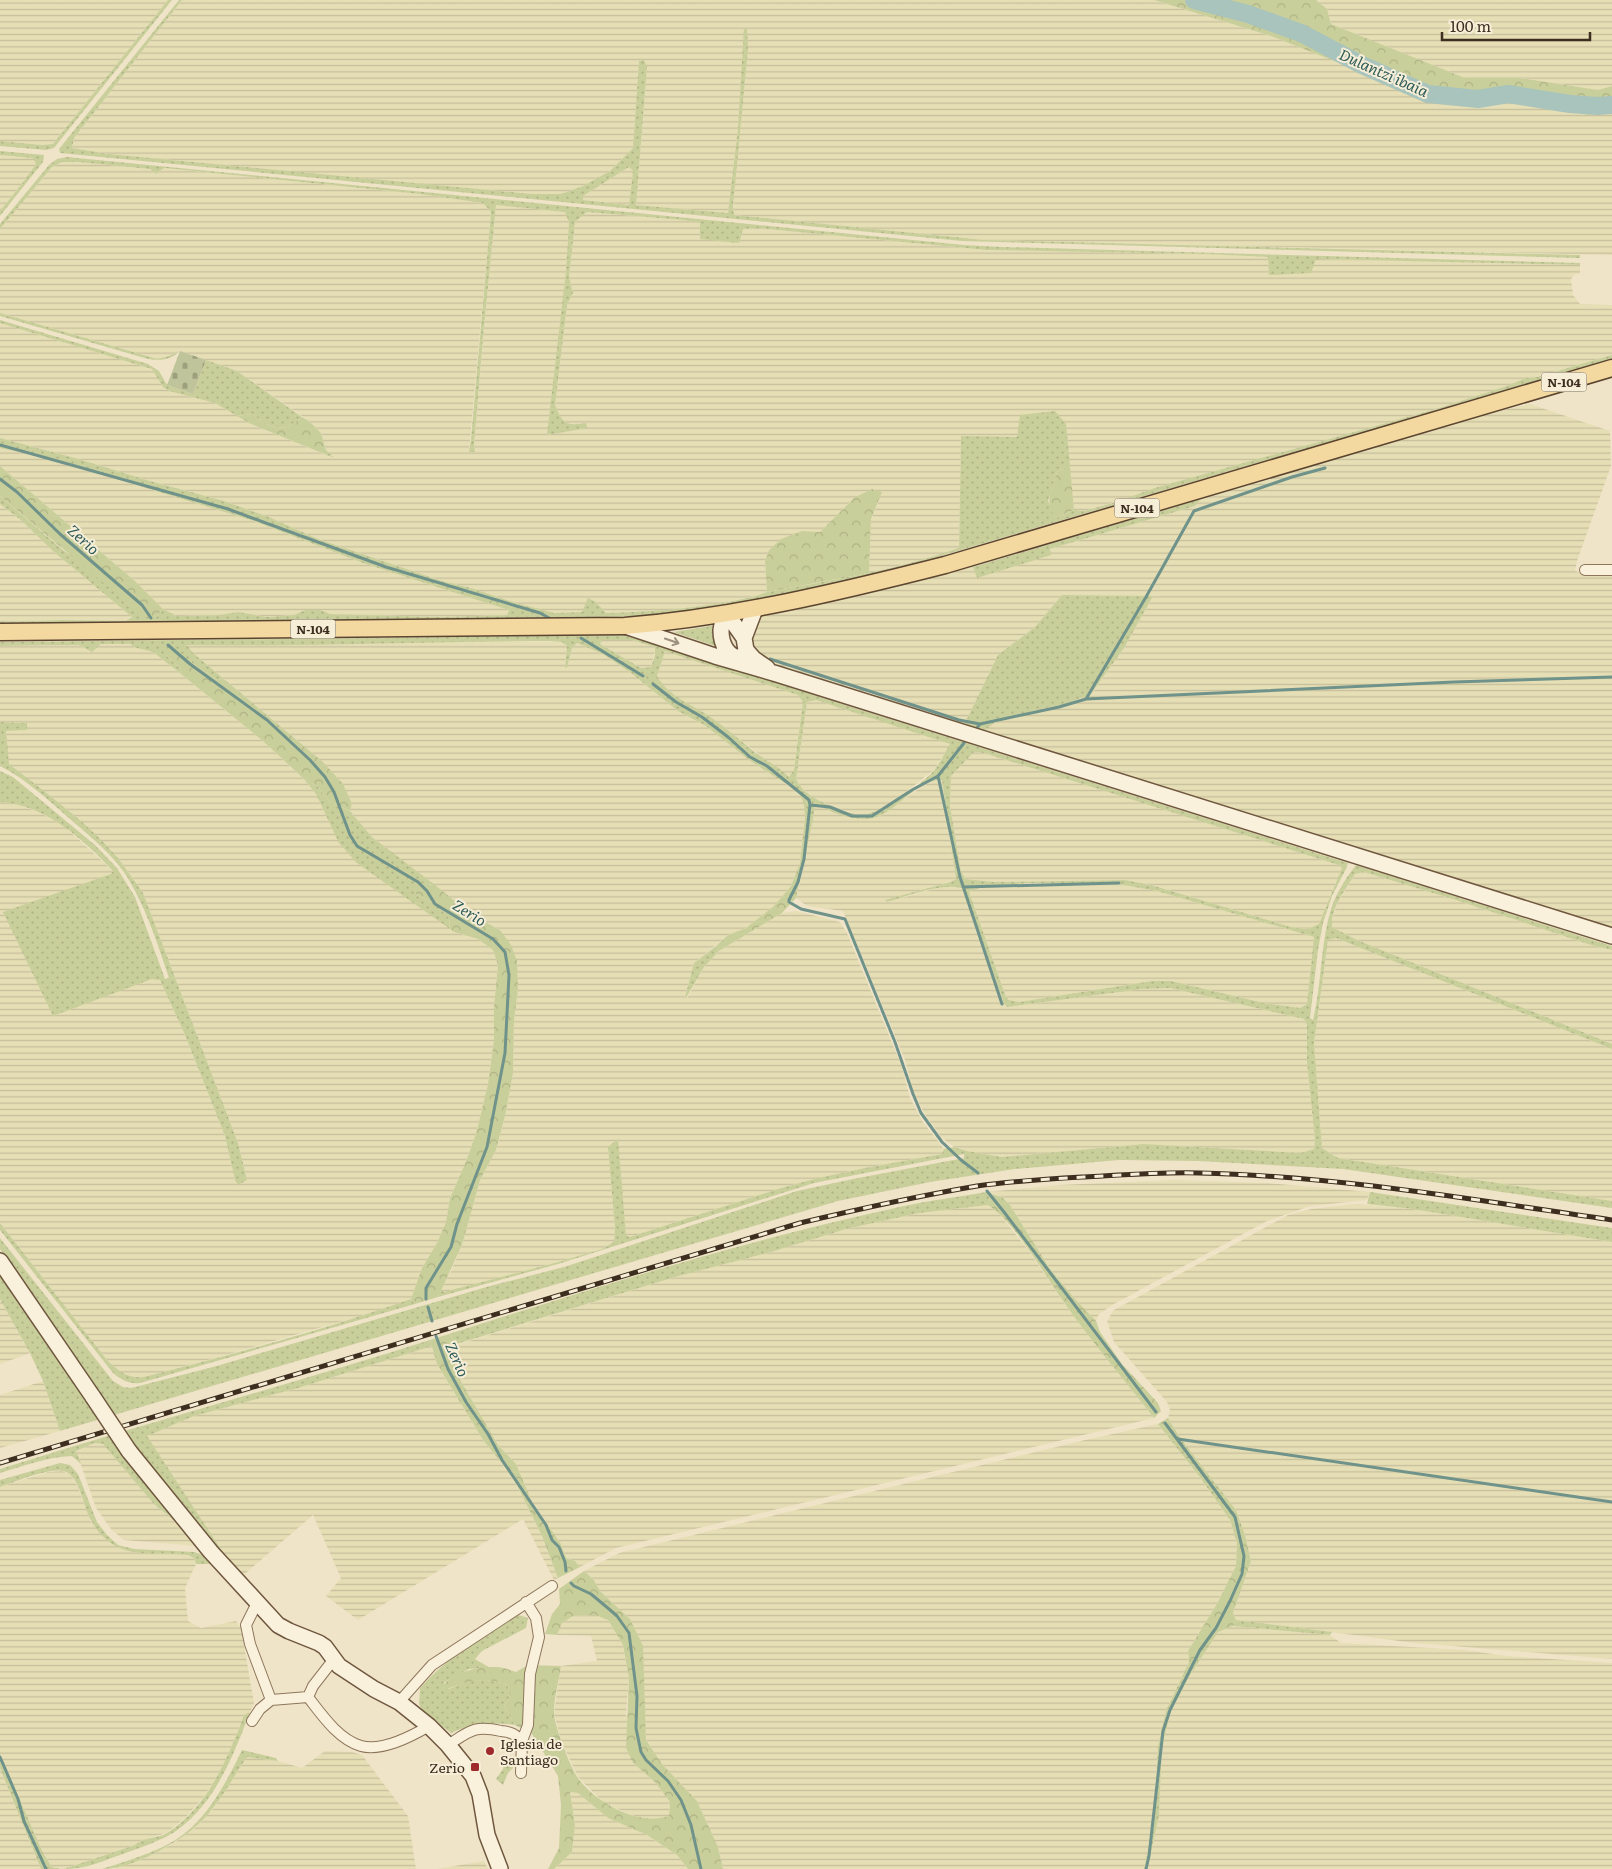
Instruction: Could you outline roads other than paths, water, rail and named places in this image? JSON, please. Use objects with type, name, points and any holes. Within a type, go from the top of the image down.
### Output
[{"type":"main road","name":"N-104","points":[[0,632],[625,626],[675,622],[726,614],[873,583],[945,565],[1612,368]]},
{"type":"street","points":[[1585,570],[1612,570]]},
{"type":"street","points":[[740,652],[732,620],[726,614],[721,631],[725,647],[731,656],[740,652],[755,609]]},
{"type":"street","points":[[625,626],[740,652],[777,674],[1612,936]]},
{"type":"street","points":[[0,1260],[130,1452],[257,1603],[278,1625],[288,1632],[319,1643],[325,1647],[339,1666],[352,1676],[399,1702],[429,1726],[448,1745],[473,1776],[480,1794],[487,1835],[500,1869]]},
{"type":"street","points":[[399,1702],[432,1665],[552,1586]]},
{"type":"street","points":[[521,1773],[522,1741],[528,1725],[530,1674],[540,1637],[536,1618],[526,1602]]},
{"type":"street","points":[[257,1603],[246,1625],[250,1644],[271,1700]]},
{"type":"street","points":[[308,1697],[313,1686],[334,1659]]},
{"type":"street","points":[[308,1697],[340,1735],[362,1746],[381,1746],[410,1738],[429,1726]]},
{"type":"street","points":[[252,1721],[260,1709],[271,1700],[308,1697]]},
{"type":"street","points":[[448,1745],[469,1731],[484,1727],[514,1733],[522,1741]]},
{"type":"waterway","name":"Dulantzi ibaia","points":[[1194,0],[1248,14],[1301,33],[1362,65],[1428,94],[1478,99],[1508,94],[1570,104],[1612,105]]},
{"type":"waterway","points":[[0,445],[228,509],[386,567],[540,613],[551,619]]},
{"type":"waterway","points":[[1086,699],[1194,511],[1292,477],[1325,468]]},
{"type":"waterway","name":"Zerio","points":[[0,479],[17,492],[60,534],[142,605],[151,618]]},
{"type":"waterway","points":[[581,638],[643,676]]},
{"type":"waterway","name":"Zerio","points":[[168,645],[190,664],[267,720],[310,760],[325,777],[334,792],[350,835],[357,846],[418,882],[427,891],[435,904],[493,939],[505,952],[509,975],[505,1053],[487,1147],[457,1224],[451,1247],[426,1288],[426,1299]]},
{"type":"waterway","points":[[770,659],[959,720],[980,724]]},
{"type":"waterway","points":[[976,729],[980,724],[1059,707],[1086,699],[1454,682],[1612,677]]},
{"type":"waterway","points":[[653,684],[676,702],[702,717],[750,757],[767,766],[809,800],[804,859],[798,882],[789,902],[801,909],[845,919],[895,1042],[921,1113],[942,1142],[978,1173]]},
{"type":"waterway","points":[[810,805],[830,807],[852,816],[872,816],[912,790],[938,776],[964,743]]},
{"type":"waterway","points":[[938,776],[960,877],[1002,1004]]},
{"type":"waterway","points":[[963,887],[1119,883]]},
{"type":"waterway","points":[[987,1191],[1156,1412]]},
{"type":"waterway","name":"Zerio","points":[[428,1307],[432,1321]]},
{"type":"waterway","name":"Zerio","points":[[436,1336],[448,1369],[466,1402],[546,1525],[552,1540],[559,1547],[565,1562],[566,1571]]},
{"type":"waterway","points":[[1146,1869],[1163,1731],[1170,1710],[1200,1650],[1216,1628],[1230,1601],[1242,1574],[1244,1556],[1235,1517],[1165,1423]]},
{"type":"waterway","points":[[1178,1439],[1612,1502]]},
{"type":"waterway","name":"Zerio","points":[[571,1583],[591,1594],[609,1609],[617,1616],[629,1633],[637,1696],[636,1728],[641,1752],[646,1760],[668,1781],[681,1800],[691,1825],[701,1869]]},
{"type":"waterway","points":[[0,1757],[18,1799],[24,1821],[46,1869]]},
{"type":"railway","points":[[0,1463],[800,1223],[977,1186],[1031,1180],[1142,1174],[1251,1175],[1406,1190],[1612,1220]]},
{"type":"place","name":"Iglesia de Santiago","points":[[490,1751]]},
{"type":"place","name":"Zerio","points":[[475,1767]]}]
